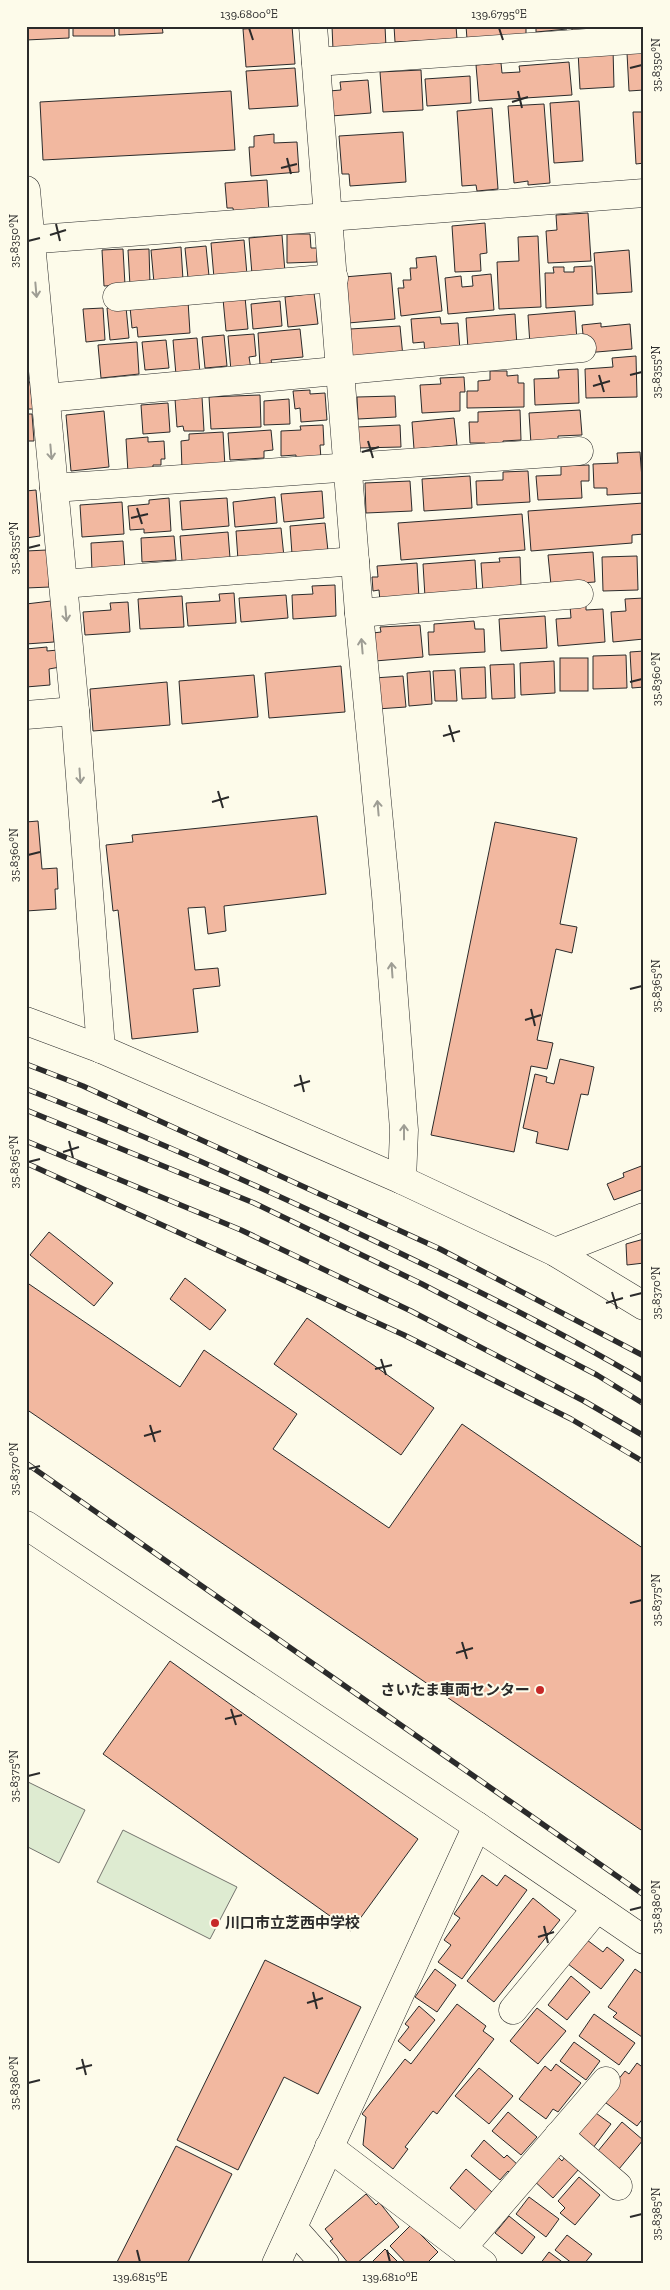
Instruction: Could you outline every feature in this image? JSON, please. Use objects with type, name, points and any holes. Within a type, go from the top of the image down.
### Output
[{"type":"street","points":[[313,26],[330,217],[359,613],[386,895],[404,1130],[402,1180]]},
{"type":"street","points":[[316,62],[644,39]]},
{"type":"street","points":[[26,190],[29,240],[46,398],[75,711],[101,1049]]},
{"type":"street","points":[[29,240],[644,194]]},
{"type":"street","points":[[117,297],[334,278]]},
{"type":"street","points":[[46,398],[582,348]]},
{"type":"street","points":[[54,488],[579,451]]},
{"type":"street","points":[[63,584],[355,562]]},
{"type":"street","points":[[359,613],[579,594]]},
{"type":"street","points":[[26,714],[75,711]]},
{"type":"street","points":[[26,1021],[101,1049],[402,1180],[555,1252],[644,1306]]},
{"type":"street","points":[[555,1252],[644,1217]]},
{"type":"street","points":[[26,1525],[477,1826],[644,1940]]},
{"type":"street","points":[[276,2264],[477,1826]]},
{"type":"street","points":[[513,2010],[597,1908]]},
{"type":"street","points":[[462,2248],[606,2081]]},
{"type":"street","points":[[559,2135],[618,2186]]},
{"type":"street","points":[[329,2147],[483,2264]]},
{"type":"street","points":[[293,2228],[325,2264]]},
{"type":"green space","points":[[26,1781],[85,1810],[59,1863],[26,1846]]},
{"type":"green space","points":[[123,1830],[237,1887],[210,1939],[97,1882]]},
{"type":"building","points":[[26,26],[69,26],[69,38],[26,40]]},
{"type":"building","points":[[73,26],[114,26],[115,36],[73,36]]},
{"type":"building","points":[[119,26],[162,26],[163,33],[119,35]]},
{"type":"building","points":[[174,26],[202,26],[202,28],[174,28]]},
{"type":"building","points":[[292,26],[295,64],[246,67],[243,29]]},
{"type":"building","points":[[332,26],[385,26],[386,47],[333,50]]},
{"type":"building","points":[[394,26],[456,26],[457,39],[395,42]]},
{"type":"building","points":[[466,26],[526,26],[526,35],[467,39]]},
{"type":"building","points":[[536,26],[567,26],[567,29],[536,32]]},
{"type":"building","points":[[572,26],[611,26],[611,30],[572,32]]},
{"type":"building","points":[[613,49],[614,87],[580,89],[578,51]]},
{"type":"building","points":[[644,52],[644,90],[629,91],[627,53]]},
{"type":"building","points":[[569,62],[572,95],[479,101],[476,65],[501,63],[502,73],[520,72],[519,66]]},
{"type":"building","points":[[295,68],[298,106],[249,109],[246,71]]},
{"type":"building","points":[[421,70],[423,110],[383,112],[380,72]]},
{"type":"building","points":[[470,76],[471,103],[427,106],[425,79]]},
{"type":"building","points":[[368,80],[371,113],[331,116],[329,91],[341,90],[340,82]]},
{"type":"building","points":[[231,91],[235,150],[43,160],[40,102]]},
{"type":"building","points":[[579,101],[583,161],[554,163],[550,103]]},
{"type":"building","points":[[544,104],[550,183],[528,185],[528,181],[514,183],[508,106]]},
{"type":"building","points":[[492,108],[498,189],[477,191],[476,185],[462,186],[457,111]]},
{"type":"building","points":[[633,112],[644,112],[644,163],[636,164]]},
{"type":"building","points":[[403,132],[406,182],[350,186],[349,174],[342,174],[339,136]]},
{"type":"building","points":[[274,134],[274,143],[297,142],[299,172],[251,176],[249,147],[254,147],[254,136]]},
{"type":"building","points":[[267,180],[269,212],[234,215],[233,208],[227,208],[225,183]]},
{"type":"building","points":[[588,213],[591,261],[548,263],[546,231],[557,230],[556,215]]},
{"type":"building","points":[[485,223],[487,253],[480,254],[481,271],[455,272],[452,226]]},
{"type":"building","points":[[287,234],[310,234],[311,248],[317,248],[317,262],[287,263]]},
{"type":"building","points":[[282,235],[285,272],[252,274],[249,238]]},
{"type":"building","points":[[538,236],[541,307],[499,309],[497,262],[519,261],[518,237]]},
{"type":"building","points":[[244,240],[247,275],[214,278],[211,243]]},
{"type":"building","points":[[206,246],[209,276],[188,278],[185,248]]},
{"type":"building","points":[[181,247],[183,280],[154,283],[151,250]]},
{"type":"building","points":[[123,249],[125,285],[104,286],[102,250]]},
{"type":"building","points":[[149,249],[150,284],[130,286],[128,250]]},
{"type":"building","points":[[629,250],[632,292],[597,294],[594,253]]},
{"type":"building","points":[[436,256],[442,311],[401,316],[398,288],[404,288],[403,280],[411,280],[410,268],[417,268],[416,258]]},
{"type":"building","points":[[592,266],[593,305],[546,308],[545,273],[554,273],[553,267],[564,267],[564,272],[574,272],[574,267]]},
{"type":"building","points":[[391,273],[395,319],[348,323],[344,277]]},
{"type":"building","points":[[491,274],[494,310],[448,314],[445,278],[461,276],[462,287],[473,286],[472,276]]},
{"type":"building","points":[[314,293],[318,324],[288,327],[285,297]]},
{"type":"building","points":[[245,297],[248,329],[226,331],[223,299]]},
{"type":"building","points":[[188,301],[190,333],[138,337],[137,327],[132,328],[130,307]]},
{"type":"building","points":[[280,301],[282,326],[253,329],[251,304]]},
{"type":"building","points":[[126,307],[129,338],[110,340],[107,308]]},
{"type":"building","points":[[103,308],[105,340],[86,342],[83,309]]},
{"type":"building","points":[[575,311],[577,341],[530,345],[528,315]]},
{"type":"building","points":[[515,314],[517,346],[468,349],[466,318]]},
{"type":"building","points":[[440,317],[441,324],[458,323],[460,351],[425,354],[424,342],[413,343],[411,319]]},
{"type":"building","points":[[601,323],[601,327],[630,324],[632,349],[585,353],[582,325]]},
{"type":"building","points":[[400,326],[403,357],[352,360],[350,329]]},
{"type":"building","points":[[300,329],[303,357],[271,360],[272,364],[260,365],[258,333]]},
{"type":"building","points":[[254,334],[256,356],[249,357],[251,369],[231,371],[228,336]]},
{"type":"building","points":[[224,335],[227,366],[205,368],[202,337]]},
{"type":"building","points":[[197,338],[200,373],[176,375],[173,340]]},
{"type":"building","points":[[166,340],[169,368],[145,370],[142,342]]},
{"type":"building","points":[[137,342],[139,374],[101,378],[98,345]]},
{"type":"building","points":[[29,350],[31,378],[26,378],[26,351]]},
{"type":"building","points":[[636,356],[637,397],[586,398],[585,369],[613,367],[612,358]]},
{"type":"building","points":[[578,369],[579,403],[535,405],[534,379],[559,378],[558,370]]},
{"type":"building","points":[[490,371],[507,371],[507,376],[518,375],[518,383],[524,383],[524,407],[467,408],[467,391],[478,391],[478,381],[490,380]]},
{"type":"building","points":[[464,377],[465,392],[460,392],[460,411],[422,413],[420,385],[441,384],[440,378]]},
{"type":"building","points":[[26,382],[30,382],[33,409],[26,409]]},
{"type":"building","points":[[310,390],[310,394],[325,393],[327,420],[301,422],[300,408],[295,409],[293,391]]},
{"type":"building","points":[[260,395],[261,427],[211,429],[209,397]]},
{"type":"building","points":[[395,396],[396,417],[358,419],[357,397]]},
{"type":"building","points":[[202,397],[204,431],[184,431],[183,426],[177,427],[175,399]]},
{"type":"building","points":[[289,399],[290,424],[264,425],[264,401]]},
{"type":"building","points":[[168,403],[170,432],[143,434],[141,405]]},
{"type":"building","points":[[520,410],[521,440],[503,441],[503,448],[485,449],[485,443],[470,443],[469,422],[478,422],[478,412]]},
{"type":"building","points":[[580,410],[582,435],[558,436],[558,443],[531,444],[529,413]]},
{"type":"building","points":[[104,411],[109,467],[71,471],[66,415]]},
{"type":"building","points":[[26,414],[32,414],[34,441],[26,441]]},
{"type":"building","points":[[454,418],[457,445],[414,449],[412,422]]},
{"type":"building","points":[[323,425],[324,445],[320,445],[321,459],[296,460],[296,455],[281,456],[281,431],[301,430],[300,426]]},
{"type":"building","points":[[400,425],[401,447],[358,448],[357,427]]},
{"type":"building","points":[[271,430],[273,450],[264,451],[264,458],[230,460],[228,433]]},
{"type":"building","points":[[223,432],[225,467],[182,469],[181,441],[189,440],[189,434]]},
{"type":"building","points":[[148,437],[148,442],[164,441],[165,459],[161,459],[161,465],[153,465],[153,472],[128,473],[126,439]]},
{"type":"building","points":[[640,452],[643,493],[607,495],[607,488],[594,488],[593,464],[618,463],[617,453]]},
{"type":"building","points":[[589,465],[589,481],[581,481],[582,498],[538,500],[536,476],[561,475],[561,466]]},
{"type":"building","points":[[528,471],[530,502],[477,505],[476,481],[503,480],[503,472]]},
{"type":"building","points":[[470,476],[472,508],[424,511],[422,479]]},
{"type":"building","points":[[410,481],[412,511],[366,513],[365,483]]},
{"type":"building","points":[[36,490],[40,536],[26,538],[26,491]]},
{"type":"building","points":[[322,491],[324,518],[284,522],[281,494]]},
{"type":"building","points":[[275,497],[277,523],[235,527],[233,502]]},
{"type":"building","points":[[169,498],[171,531],[144,533],[144,529],[130,530],[128,506],[149,504],[149,500]]},
{"type":"building","points":[[227,498],[229,526],[182,530],[180,501]]},
{"type":"building","points":[[122,502],[124,534],[82,537],[80,505]]},
{"type":"building","points":[[644,503],[644,534],[632,535],[632,543],[531,551],[528,511]]},
{"type":"building","points":[[522,514],[525,550],[401,560],[398,523]]},
{"type":"building","points":[[325,523],[328,551],[292,554],[290,526]]},
{"type":"building","points":[[281,528],[284,557],[238,560],[236,531]]},
{"type":"building","points":[[228,532],[230,558],[182,561],[180,536]]},
{"type":"building","points":[[174,536],[176,560],[142,562],[141,538]]},
{"type":"building","points":[[123,541],[125,570],[92,572],[91,543]]},
{"type":"building","points":[[47,550],[50,587],[26,588],[26,551]]},
{"type":"building","points":[[593,552],[595,582],[551,585],[548,555]]},
{"type":"building","points":[[637,556],[638,590],[603,591],[602,557]]},
{"type":"building","points":[[520,557],[521,586],[483,593],[481,563],[500,562],[499,558]]},
{"type":"building","points":[[475,560],[477,594],[425,597],[423,564]]},
{"type":"building","points":[[417,563],[419,598],[380,601],[379,590],[373,591],[372,577],[378,577],[377,566]]},
{"type":"building","points":[[335,585],[336,616],[293,619],[292,595],[313,594],[312,586]]},
{"type":"building","points":[[234,593],[236,623],[188,626],[186,603],[220,601],[219,594]]},
{"type":"building","points":[[286,595],[288,618],[241,622],[239,598]]},
{"type":"building","points":[[182,596],[184,627],[140,629],[138,599]]},
{"type":"building","points":[[644,598],[644,639],[613,642],[611,612],[626,611],[625,599]]},
{"type":"building","points":[[51,601],[54,642],[26,644],[26,604]]},
{"type":"building","points":[[128,602],[130,632],[85,635],[83,612],[111,610],[110,603]]},
{"type":"building","points":[[586,605],[586,610],[603,609],[605,642],[558,646],[556,619],[571,618],[570,606]]},
{"type":"building","points":[[545,616],[547,648],[501,651],[499,619]]},
{"type":"building","points":[[474,621],[475,629],[484,629],[485,652],[429,655],[428,632],[434,632],[434,624]]},
{"type":"building","points":[[420,625],[423,657],[375,661],[373,633],[381,632],[380,627]]},
{"type":"building","points":[[47,647],[47,651],[58,650],[60,667],[49,669],[50,685],[26,687],[26,649]]},
{"type":"building","points":[[644,651],[644,687],[632,688],[630,652]]},
{"type":"building","points":[[626,655],[627,688],[593,689],[593,656]]},
{"type":"building","points":[[560,658],[588,658],[588,691],[560,691]]},
{"type":"building","points":[[554,661],[555,693],[521,695],[520,663]]},
{"type":"building","points":[[514,664],[515,698],[492,699],[490,665]]},
{"type":"building","points":[[341,666],[345,712],[269,718],[265,673]]},
{"type":"building","points":[[485,667],[486,698],[462,699],[460,668]]},
{"type":"building","points":[[455,670],[457,701],[435,701],[433,671]]},
{"type":"building","points":[[430,671],[432,704],[409,706],[407,673]]},
{"type":"building","points":[[254,675],[258,717],[182,724],[179,681]]},
{"type":"building","points":[[403,676],[406,707],[377,709],[374,678]]},
{"type":"building","points":[[167,682],[170,725],[93,731],[90,689]]},
{"type":"building","points":[[317,816],[326,894],[224,906],[226,931],[208,934],[205,907],[188,908],[195,970],[218,968],[220,986],[193,989],[198,1032],[132,1039],[118,910],[113,911],[106,845],[133,842],[132,835]]},
{"type":"building","points":[[38,821],[42,869],[57,868],[58,889],[55,889],[56,909],[26,911],[26,822]]},
{"type":"building","points":[[495,822],[577,838],[560,924],[577,927],[572,953],[556,949],[537,1040],[553,1043],[547,1069],[531,1066],[514,1152],[431,1135]]},
{"type":"building","points":[[560,1059],[594,1067],[588,1095],[581,1094],[568,1150],[536,1143],[538,1132],[523,1128],[535,1074],[547,1077],[546,1082],[554,1084]]},
{"type":"building","points":[[644,1165],[644,1189],[614,1200],[607,1184],[624,1177],[623,1173]]},
{"type":"building","points":[[49,1232],[113,1283],[94,1306],[30,1255]]},
{"type":"building","points":[[644,1239],[644,1263],[627,1265],[626,1244]]},
{"type":"building","points":[[185,1278],[226,1310],[210,1330],[170,1299]]},
{"type":"building","name":"さいたま車両センター","points":[[26,1282],[180,1387],[204,1350],[297,1414],[273,1449],[389,1528],[462,1424],[644,1549],[644,1832],[26,1409]]},
{"type":"building","points":[[307,1318],[434,1408],[401,1455],[274,1364]]},
{"type":"building","points":[[170,1661],[418,1839],[351,1931],[103,1754]]},
{"type":"building","points":[[482,1875],[497,1886],[505,1875],[527,1890],[462,1979],[438,1962],[451,1945],[444,1940],[460,1918],[454,1914]]},
{"type":"building","points":[[533,1898],[560,1920],[494,2002],[467,1981]]},
{"type":"building","points":[[587,1940],[603,1952],[607,1947],[624,1960],[601,1989],[568,1964]]},
{"type":"building","points":[[265,1960],[361,2007],[318,2094],[284,2077],[238,2170],[177,2140]]},
{"type":"building","points":[[435,1969],[456,1985],[437,2012],[415,1997]]},
{"type":"building","points":[[635,1969],[644,1975],[644,2035],[642,2037],[613,2017],[617,2013],[608,2007]]},
{"type":"building","points":[[571,1976],[590,1992],[567,2020],[548,2005]]},
{"type":"building","points":[[457,2004],[486,2026],[483,2031],[494,2039],[437,2114],[433,2111],[405,2147],[408,2149],[393,2169],[363,2145],[366,2117],[362,2114],[405,2059],[411,2064]]},
{"type":"building","points":[[419,2006],[435,2020],[410,2051],[398,2041],[409,2027],[405,2024]]},
{"type":"building","points":[[537,2008],[566,2031],[538,2064],[510,2041]]},
{"type":"building","points":[[594,2014],[635,2043],[619,2065],[579,2036]]},
{"type":"building","points":[[574,2042],[600,2061],[586,2080],[560,2061]]},
{"type":"building","points":[[637,2063],[641,2066],[644,2063],[644,2117],[637,2126],[602,2100],[625,2071],[629,2074]]},
{"type":"building","points":[[556,2064],[581,2083],[558,2112],[553,2109],[546,2119],[519,2099],[545,2066],[551,2071]]},
{"type":"building","points":[[479,2068],[513,2096],[489,2124],[455,2096]]},
{"type":"building","points":[[589,2108],[611,2124],[593,2148],[571,2131]]},
{"type":"building","points":[[508,2112],[537,2137],[521,2155],[492,2131]]},
{"type":"building","points":[[622,2122],[643,2140],[619,2169],[598,2151]]},
{"type":"building","points":[[484,2140],[504,2158],[507,2155],[518,2165],[511,2174],[508,2171],[500,2180],[471,2156]]},
{"type":"building","points":[[176,2146],[232,2174],[187,2264],[116,2264]]},
{"type":"building","points":[[556,2155],[562,2161],[565,2157],[579,2169],[553,2198],[533,2180]]},
{"type":"building","points":[[466,2169],[492,2192],[476,2211],[450,2188]]},
{"type":"building","points":[[579,2177],[600,2195],[575,2225],[560,2213],[565,2208],[558,2201]]},
{"type":"building","points":[[366,2194],[376,2205],[379,2202],[399,2227],[356,2264],[349,2264],[330,2241],[333,2239],[325,2229]]},
{"type":"building","points":[[529,2197],[559,2219],[546,2237],[516,2214]]},
{"type":"building","points":[[509,2216],[535,2237],[522,2254],[495,2233]]},
{"type":"building","points":[[411,2225],[438,2252],[426,2264],[407,2264],[390,2246]]},
{"type":"building","points":[[567,2235],[592,2254],[584,2264],[573,2264],[555,2250]]},
{"type":"building","points":[[385,2249],[400,2264],[370,2264]]},
{"type":"building","points":[[549,2252],[565,2264],[540,2264]]},
{"type":"railway","points":[[26,1064],[83,1086],[440,1249],[644,1356]]},
{"type":"railway","points":[[26,1089],[195,1159],[362,1235],[504,1305],[644,1381]]},
{"type":"railway","points":[[26,1110],[254,1203],[422,1284],[597,1375],[644,1404]]},
{"type":"railway","points":[[26,1141],[241,1230],[411,1311],[584,1401],[644,1436]]},
{"type":"railway","points":[[26,1163],[404,1335],[571,1419],[644,1462]]},
{"type":"railway","points":[[26,1463],[644,1895]]},
{"type":"place","name":"さいたま車両センター","points":[[540,1690]]},
{"type":"place","name":"川口市立芝西中学校","points":[[215,1923]]}]
